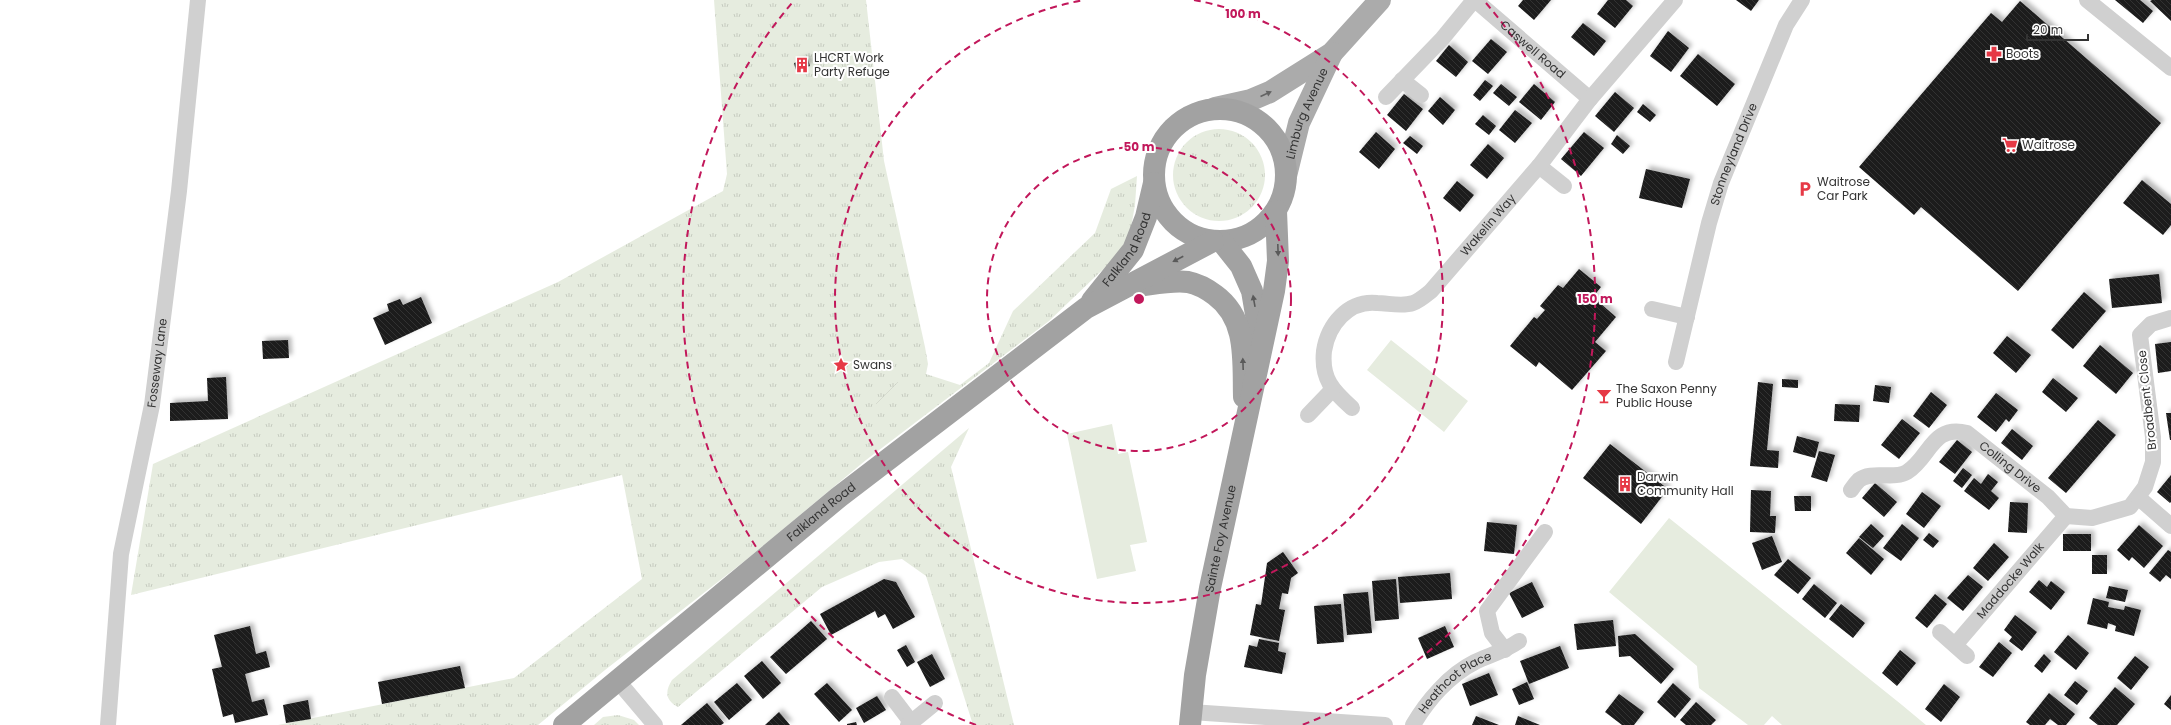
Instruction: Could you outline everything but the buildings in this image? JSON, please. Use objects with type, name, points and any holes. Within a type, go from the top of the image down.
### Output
[{"type":"highway","points":[[1215,108],[1247,115],[1268,129],[1280,148],[1286,176],[1280,202],[1276,211],[1261,227],[1243,238],[1217,241],[1193,237],[1173,223],[1157,199],[1154,184],[1154,163],[1159,147],[1167,134],[1182,120],[1191,115],[1215,108]]},
{"type":"highway","name":"Falkland Road","points":[[1086,308],[1133,250],[1146,217],[1154,184]]},
{"type":"highway","name":"Sainte Foy Avenue","points":[[1191,718],[1210,588],[1246,431],[1262,354],[1278,261],[1276,211]]},
{"type":"highway","name":"Falkland Road","points":[[564,725],[884,461],[1086,308],[1217,241]]},
{"type":"highway","name":"Sainte Foy Avenue","points":[[1217,241],[1241,266],[1252,291],[1262,354]]},
{"type":"highway","points":[[1125,287],[1170,282],[1188,282],[1207,289],[1223,300],[1232,310],[1240,330],[1246,431]]},
{"type":"main road","name":"Limburg Avenue","points":[[1215,108],[1251,100],[1270,92],[1332,53],[1380,0]]},
{"type":"main road","name":"Limburg Avenue","points":[[1286,176],[1299,123],[1332,53]]},
{"type":"street","name":"Fosseway Lane","points":[[108,725],[121,554],[152,405],[179,191],[198,0]]},
{"type":"street","points":[[1386,97],[1442,39],[1474,0]]},
{"type":"street","name":"Caswell Road","points":[[1474,0],[1590,99]]},
{"type":"street","name":"Wakelin Way","points":[[1352,408],[1332,390],[1323,363],[1329,333],[1336,320],[1349,310],[1364,303],[1413,303],[1431,291],[1539,166],[1590,99],[1676,0]]},
{"type":"street","name":"Stonneyland Drive","points":[[1676,362],[1709,223],[1721,183],[1786,25],[1802,0]]},
{"type":"street","points":[[2088,0],[2171,68]]},
{"type":"street","points":[[1402,80],[1421,96]]},
{"type":"street","points":[[1539,166],[1564,186]]},
{"type":"street","points":[[1652,309],[1687,317]]},
{"type":"street","name":"Broadbent Close","points":[[2138,498],[2145,487],[2153,462],[2153,438],[2140,334],[2150,324],[2171,318]]},
{"type":"street","points":[[1308,415],[1332,390]]},
{"type":"street","name":"Colling Drive","points":[[1851,490],[1859,480],[1877,476],[1903,474],[1912,469],[1939,436],[1951,431],[1959,431],[1967,433],[2048,497],[2066,516]]},
{"type":"street","points":[[2066,516],[2092,518],[2130,507],[2138,498],[2171,526]]},
{"type":"street","name":"Maddocke Walk","points":[[1940,632],[1961,651],[2066,516]]},
{"type":"street","name":"Heathcot Place","points":[[1505,650],[1492,633],[1487,611],[1545,532]]},
{"type":"street","name":"Heathcot Place","points":[[1413,725],[1422,710],[1447,682],[1474,663],[1505,650],[1519,641]]},
{"type":"street","points":[[617,680],[655,725]]},
{"type":"street","points":[[892,697],[909,724],[935,703]]},
{"type":"street","points":[[1191,718],[1385,725]]},
{"type":"green space","points":[[714,0],[866,0],[884,161],[925,347],[928,364],[926,374],[960,385],[989,363],[1013,311],[1095,233],[1111,189],[1137,176],[1135,205],[1130,233],[1117,256],[1049,321],[866,460],[746,560],[605,670],[538,725],[278,725],[514,678],[642,579],[622,475],[131,595],[153,464],[558,282],[723,191],[727,174]]},
{"type":"green space","points":[[1219,129],[1237,132],[1252,142],[1262,157],[1265,175],[1262,193],[1252,208],[1237,218],[1219,221],[1201,218],[1186,208],[1176,193],[1173,175],[1176,157],[1186,142],[1201,132]]},
{"type":"green space","points":[[1391,340],[1468,401],[1444,432],[1367,370]]},
{"type":"green space","points":[[898,382],[901,385],[879,406],[876,406],[876,404]]},
{"type":"green space","points":[[1112,424],[1118,454],[1128,452],[1147,542],[1130,545],[1136,571],[1097,579],[1067,434]]},
{"type":"green space","points":[[969,428],[951,467],[1014,725],[973,725],[926,576],[902,559],[879,562],[822,587],[678,707],[671,701],[667,692],[672,680]]},
{"type":"green space","points":[[1669,518],[1926,725],[1782,725],[1772,716],[1764,725],[1748,725],[1699,688],[1697,666],[1609,592]]},
{"type":"green space","points":[[618,715],[634,720],[639,725],[594,725],[603,717]]},
{"type":"place","name":"Boots","points":[[1994,54]]},
{"type":"place","name":"LHCRT Work Party Refuge","points":[[802,65]]},
{"type":"place","name":"Waitrose","points":[[2010,145]]},
{"type":"place","name":"Waitrose Car Park","points":[[1805,189]]},
{"type":"place","name":"Swans","points":[[841,365]]},
{"type":"place","name":"The Saxon Penny Public House","points":[[1604,396]]},
{"type":"place","name":"Darwin Community Hall","points":[[1625,484]]}]
